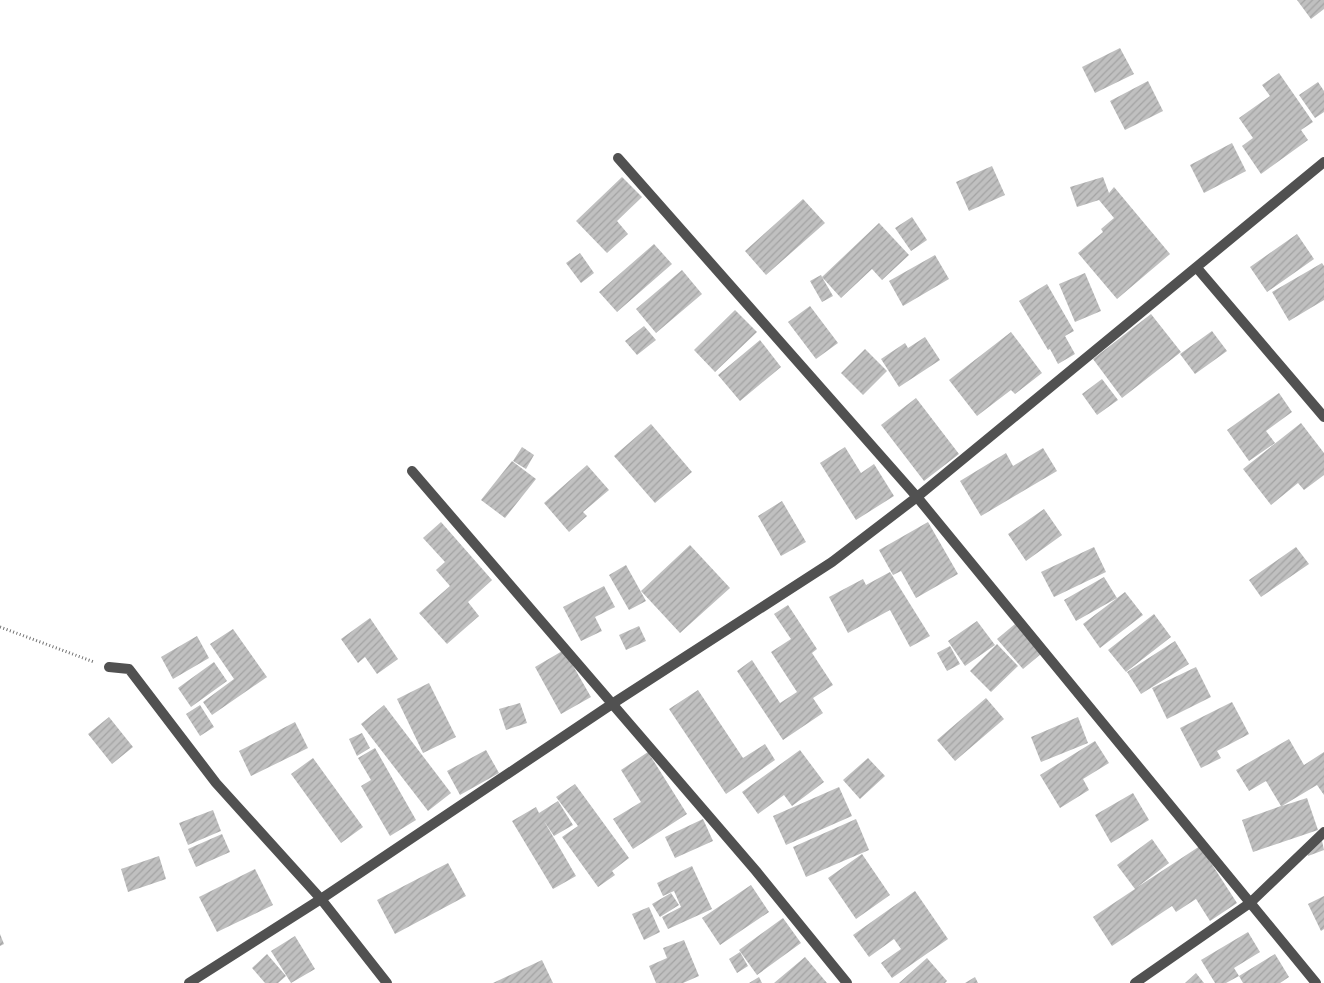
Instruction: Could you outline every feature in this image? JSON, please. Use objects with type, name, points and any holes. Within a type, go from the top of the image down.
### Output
[{"type":"street","points":[[618,158],[917,497],[1316,983]]},
{"type":"street","points":[[189,983],[321,899],[612,704],[832,562],[917,497],[1324,162]]},
{"type":"street","points":[[1197,268],[1324,417]]},
{"type":"street","points":[[412,471],[756,871],[847,983]]},
{"type":"street","points":[[109,667],[129,669],[216,783],[321,899],[387,983]]},
{"type":"street","points":[[1135,983],[1250,903],[1324,832]]},
{"type":"path","points":[[0,627],[109,667]]},
{"type":"building","points":[[1297,0],[1324,0],[1324,9],[1311,19]]},
{"type":"building","points":[[1120,48],[1134,74],[1095,93],[1082,67]]},
{"type":"building","points":[[1279,73],[1313,122],[1301,130],[1308,140],[1261,174],[1242,146],[1253,138],[1239,118],[1270,96],[1262,85]]},
{"type":"building","points":[[1148,81],[1163,111],[1125,130],[1110,101]]},
{"type":"building","points":[[1318,82],[1324,91],[1324,112],[1315,118],[1299,95]]},
{"type":"building","points":[[1232,143],[1246,171],[1204,193],[1190,165]]},
{"type":"building","points":[[992,166],[1005,195],[969,211],[956,182]]},
{"type":"building","points":[[622,177],[642,197],[617,221],[628,234],[607,253],[576,221]]},
{"type":"building","points":[[1103,177],[1109,193],[1114,187],[1170,254],[1117,299],[1078,253],[1103,232],[1101,229],[1114,218],[1099,200],[1077,207],[1070,187]]},
{"type":"building","points":[[803,199],[825,223],[766,275],[745,251]]},
{"type":"building","points":[[912,217],[927,240],[911,251],[895,228]]},
{"type":"building","points":[[879,223],[909,255],[882,280],[872,269],[841,298],[822,277]]},
{"type":"building","points":[[1297,234],[1314,259],[1267,292],[1250,267]]},
{"type":"building","points":[[654,244],[672,264],[617,312],[599,292]]},
{"type":"building","points":[[580,253],[594,273],[581,283],[566,263]]},
{"type":"building","points":[[935,255],[949,279],[903,306],[889,281]]},
{"type":"building","points":[[1322,263],[1324,266],[1324,300],[1289,321],[1272,292]]},
{"type":"building","points":[[682,270],[702,294],[656,333],[636,309]]},
{"type":"building","points":[[1085,273],[1101,311],[1075,322],[1059,284]]},
{"type":"building","points":[[821,275],[833,296],[822,302],[810,281]]},
{"type":"building","points":[[1047,284],[1074,331],[1065,336],[1075,354],[1058,364],[1019,301]]},
{"type":"building","points":[[810,306],[838,343],[816,359],[788,322]]},
{"type":"building","points":[[735,310],[757,332],[715,372],[694,350]]},
{"type":"building","points":[[1151,314],[1181,352],[1122,398],[1093,359]]},
{"type":"building","points":[[644,326],[656,340],[637,355],[625,341]]},
{"type":"building","points":[[1212,331],[1227,351],[1195,374],[1180,354]]},
{"type":"building","points":[[1011,332],[1042,373],[1015,394],[1011,390],[977,416],[949,380]]},
{"type":"building","points":[[925,337],[940,360],[899,387],[881,359],[905,343],[908,348]]},
{"type":"building","points":[[760,340],[781,367],[740,401],[718,375]]},
{"type":"building","points":[[865,349],[887,371],[863,395],[841,373]]},
{"type":"building","points":[[1102,379],[1118,400],[1097,415],[1082,394]]},
{"type":"building","points":[[1279,393],[1292,412],[1266,431],[1275,443],[1249,461],[1227,430]]},
{"type":"building","points":[[916,398],[959,454],[924,481],[881,425]]},
{"type":"building","points":[[1301,423],[1324,453],[1324,475],[1304,490],[1298,483],[1271,505],[1243,469]]},
{"type":"building","points":[[651,424],[692,472],[655,503],[614,456]]},
{"type":"building","points":[[522,447],[534,455],[526,469],[513,461]]},
{"type":"building","points":[[845,447],[861,473],[874,464],[894,496],[856,520],[820,463]]},
{"type":"building","points":[[1043,448],[1057,471],[981,516],[960,481],[1006,453],[1013,466]]},
{"type":"building","points":[[512,461],[536,479],[505,518],[481,500]]},
{"type":"building","points":[[587,465],[609,490],[583,512],[587,516],[569,532],[544,503]]},
{"type":"building","points":[[782,501],[806,542],[781,556],[758,516]]},
{"type":"building","points":[[1044,509],[1062,535],[1026,561],[1008,534]]},
{"type":"building","points":[[441,522],[492,580],[468,602],[479,616],[447,644],[419,613],[450,586],[436,570],[445,562],[423,538]]},
{"type":"building","points":[[928,522],[958,574],[916,598],[901,571],[893,575],[879,550]]},
{"type":"building","points":[[690,545],[730,588],[680,633],[641,591]]},
{"type":"building","points":[[1094,547],[1106,572],[1054,597],[1041,572]]},
{"type":"building","points":[[1296,547],[1309,564],[1261,597],[1249,580]]},
{"type":"building","points":[[626,565],[646,601],[629,610],[609,575]]},
{"type":"building","points":[[890,572],[930,636],[910,647],[890,610],[848,633],[829,597],[863,579],[866,585]]},
{"type":"building","points":[[1104,577],[1117,598],[1076,621],[1064,600]]},
{"type":"building","points":[[604,586],[615,607],[595,617],[602,631],[581,641],[563,607]]},
{"type":"building","points":[[1125,592],[1143,615],[1100,648],[1083,624]]},
{"type":"building","points":[[788,605],[817,649],[812,653],[833,685],[813,698],[823,713],[783,740],[737,671],[752,660],[780,703],[797,692],[771,652],[791,639],[774,614]]},
{"type":"building","points":[[1154,614],[1171,637],[1126,672],[1108,650]]},
{"type":"building","points":[[370,618],[398,659],[377,674],[365,657],[358,663],[341,639]]},
{"type":"building","points":[[1021,619],[1047,649],[1023,669],[997,639]]},
{"type":"building","points":[[977,621],[995,645],[965,666],[948,641]]},
{"type":"building","points":[[639,626],[646,641],[626,650],[619,635]]},
{"type":"building","points":[[233,629],[267,677],[212,715],[203,702],[234,679],[210,644]]},
{"type":"building","points":[[197,636],[209,658],[173,679],[161,657]]},
{"type":"building","points":[[1175,641],[1189,664],[1141,694],[1127,672]]},
{"type":"building","points":[[997,644],[1018,666],[991,692],[970,671]]},
{"type":"building","points":[[950,646],[960,664],[947,671],[937,653]]},
{"type":"building","points":[[564,650],[591,697],[561,714],[535,667]]},
{"type":"building","points":[[214,662],[227,681],[191,707],[178,688]]},
{"type":"building","points":[[1196,667],[1211,697],[1167,719],[1152,688]]},
{"type":"building","points":[[429,683],[456,737],[423,753],[397,699]]},
{"type":"building","points":[[698,690],[743,758],[765,744],[775,760],[726,794],[669,709]]},
{"type":"building","points":[[986,698],[1004,719],[955,761],[937,740]]},
{"type":"building","points":[[1232,702],[1249,734],[1217,751],[1221,758],[1201,768],[1180,728]]},
{"type":"building","points":[[520,703],[527,723],[506,730],[499,709]]},
{"type":"building","points":[[200,705],[214,727],[200,736],[186,714]]},
{"type":"building","points":[[384,705],[451,793],[428,811],[361,724]]},
{"type":"building","points":[[109,717],[133,747],[112,764],[88,734]]},
{"type":"building","points":[[1078,717],[1088,743],[1041,762],[1031,737]]},
{"type":"building","points":[[295,722],[308,748],[251,776],[239,751]]},
{"type":"building","points":[[362,733],[370,748],[357,756],[349,739]]},
{"type":"building","points":[[1289,739],[1304,765],[1324,752],[1324,795],[1317,785],[1282,806],[1307,798],[1318,830],[1253,852],[1242,820],[1281,806],[1266,781],[1249,791],[1236,770]]},
{"type":"building","points":[[1095,741],[1109,763],[1083,779],[1089,790],[1060,808],[1040,775]]},
{"type":"building","points":[[375,748],[416,820],[390,836],[361,786],[371,780],[358,758]]},
{"type":"building","points":[[486,750],[499,773],[460,795],[447,771]]},
{"type":"building","points":[[800,750],[824,782],[792,806],[784,795],[758,814],[742,792]]},
{"type":"building","points":[[648,752],[687,814],[633,849],[613,819],[641,802],[621,770]]},
{"type":"building","points":[[313,758],[363,827],[341,843],[291,774]]},
{"type":"building","points":[[868,758],[885,776],[860,799],[843,780]]},
{"type":"building","points":[[575,784],[629,858],[612,871],[615,875],[598,887],[562,837],[578,826],[556,797]]},
{"type":"building","points":[[839,787],[852,816],[786,845],[773,816]]},
{"type":"building","points":[[1133,793],[1149,820],[1111,843],[1095,815]]},
{"type":"building","points":[[558,801],[573,825],[554,836],[544,821],[576,876],[553,889],[512,821],[536,807],[539,813]]},
{"type":"building","points":[[213,810],[221,831],[188,845],[179,823]]},
{"type":"building","points":[[703,819],[713,841],[675,858],[665,837]]},
{"type":"building","points":[[856,819],[869,850],[806,877],[793,847]]},
{"type":"building","points":[[222,834],[230,852],[196,867],[188,849]]},
{"type":"building","points":[[1152,839],[1169,863],[1136,888],[1200,846],[1237,903],[1210,921],[1196,899],[1176,912],[1172,906],[1112,946],[1093,917],[1135,889],[1117,865]]},
{"type":"building","points":[[1322,841],[1324,850],[1308,856],[1305,847]]},
{"type":"building","points":[[862,854],[890,895],[856,919],[828,878]]},
{"type":"building","points":[[159,856],[166,879],[128,892],[121,869]]},
{"type":"building","points":[[448,863],[466,896],[395,934],[377,900]]},
{"type":"building","points":[[692,866],[712,909],[668,929],[662,917],[681,907],[674,891],[663,896],[657,883]]},
{"type":"building","points":[[255,869],[273,905],[217,932],[199,897]]},
{"type":"building","points":[[751,885],[769,912],[720,945],[702,918]]},
{"type":"building","points":[[915,891],[948,939],[892,978],[881,963],[901,949],[894,939],[869,957],[853,935]]},
{"type":"building","points":[[671,893],[679,905],[660,917],[652,904]]},
{"type":"building","points":[[1324,896],[1324,929],[1321,931],[1308,904]]},
{"type":"building","points":[[649,907],[660,932],[644,940],[632,914]]},
{"type":"building","points":[[783,918],[801,943],[757,975],[739,950]]},
{"type":"building","points":[[1248,932],[1260,952],[1234,968],[1239,976],[1226,983],[1215,983],[1201,960]]},
{"type":"building","points":[[0,934],[4,944],[0,946]]},
{"type":"building","points":[[295,936],[315,969],[291,983],[271,951]]},
{"type":"building","points":[[684,940],[699,976],[683,983],[656,983],[649,966],[667,958],[663,948]]},
{"type":"building","points":[[740,952],[748,966],[737,973],[729,959]]},
{"type":"building","points":[[267,954],[286,976],[278,983],[265,983],[252,968]]},
{"type":"building","points":[[1275,954],[1289,977],[1280,983],[1243,983],[1239,976]]},
{"type":"building","points":[[805,957],[827,983],[774,983]]},
{"type":"building","points":[[927,958],[947,981],[945,983],[899,983]]},
{"type":"building","points":[[542,960],[553,983],[493,983]]},
{"type":"building","points":[[1196,973],[1204,983],[1185,983]]},
{"type":"building","points":[[759,977],[762,983],[749,983]]},
{"type":"building","points":[[975,977],[978,983],[965,983]]}]
